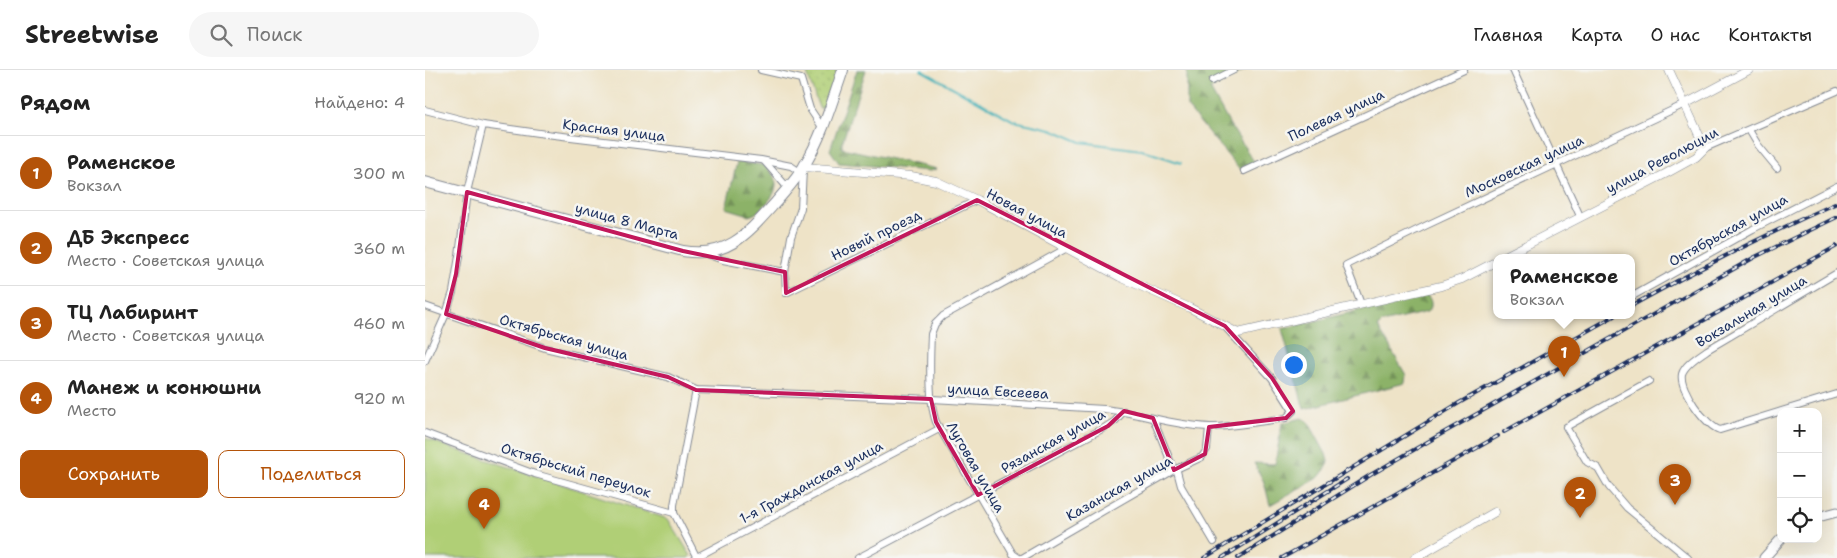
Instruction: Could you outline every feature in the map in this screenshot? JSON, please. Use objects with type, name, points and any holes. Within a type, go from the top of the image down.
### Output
[{"type":"main road","name":"улица 8 Марта","points":[[425,182],[683,250],[702,252],[724,248],[745,236],[800,172],[822,126],[843,70]]},
{"type":"main road","points":[[1822,517],[1837,512]]},
{"type":"main road","points":[[1764,558],[1777,543]]},
{"type":"street","points":[[761,70],[801,80],[809,108],[822,126]]},
{"type":"street","points":[[1212,81],[1234,70]]},
{"type":"street","name":"Полевая улица","points":[[1244,171],[1465,70]]},
{"type":"street","points":[[1513,70],[1580,216]]},
{"type":"street","points":[[1669,70],[1705,148]]},
{"type":"street","name":"Московская улица","points":[[1361,304],[1346,266],[1427,225],[1685,104],[1749,70]]},
{"type":"street","name":"улица Революции","points":[[1509,254],[1667,173],[1696,157],[1705,148],[1837,91]]},
{"type":"street","name":"Красная улица","points":[[425,110],[483,125],[764,161],[791,166],[800,172]]},
{"type":"street","points":[[425,361],[446,314],[456,274],[467,192],[483,125]]},
{"type":"street","points":[[1749,130],[1758,145],[1777,168]]},
{"type":"street","points":[[764,161],[788,188]]},
{"type":"street","points":[[702,252],[723,260],[785,272],[791,238],[801,208],[800,172]]},
{"type":"street","name":"Новая улица","points":[[800,172],[929,178],[977,200],[1120,277],[1190,308],[1225,326]]},
{"type":"street","name":"Октябрьская улица","points":[[1635,295],[1753,228],[1837,186]]},
{"type":"street","name":"Новый проезд","points":[[785,272],[786,293],[977,200]]},
{"type":"street","name":"Луговая улица","points":[[1020,558],[1013,554],[939,429],[932,411],[931,335],[938,320],[943,316],[1067,248]]},
{"type":"street","points":[[1225,326],[1238,333],[1242,333],[1453,282],[1493,263]]},
{"type":"street","name":"Вокзальная улица","points":[[1837,273],[1707,350],[1690,363],[1683,372],[1683,386],[1691,401],[1713,428],[1720,430],[1837,394]]},
{"type":"street","name":"Октябрьская улица","points":[[425,306],[545,348],[668,377],[696,390]]},
{"type":"street","name":"улица Евсеева","points":[[696,390],[931,399],[1124,411],[1153,418],[1209,427],[1286,418],[1293,411],[1272,378],[1225,326]]},
{"type":"street","points":[[1649,381],[1565,427],[1586,461],[1598,468],[1609,487],[1627,508],[1688,558]]},
{"type":"street","points":[[696,390],[674,505],[674,513],[696,558]]},
{"type":"street","name":"Рязанская улица","points":[[859,558],[1105,428],[1124,411]]},
{"type":"street","points":[[1153,418],[1174,470],[1177,471],[1181,486],[1214,542]]},
{"type":"street","name":"Казанская улица","points":[[1020,558],[1174,470],[1197,461],[1205,454],[1209,427]]},
{"type":"street","name":"1-я Гражданская улица","points":[[696,558],[939,429]]},
{"type":"street","name":"Октябрьский переулок","points":[[425,433],[535,474],[674,513]]},
{"type":"street","points":[[1415,558],[1495,512]]},
{"type":"highlighted area","points":[[467,192],[683,251],[785,272],[786,293],[977,200],[1225,326],[1272,378],[1293,411],[1286,418],[1209,427],[1205,454],[1174,470],[1153,418],[1124,411],[1108,426],[978,495],[936,422],[931,399],[696,390],[668,377],[545,348],[446,314],[456,274]]},
{"type":"green space","points":[[789,70],[837,70],[826,108],[819,108],[807,73]]},
{"type":"green space","points":[[857,70],[866,70],[842,148],[937,169],[930,171],[839,163],[830,150]]},
{"type":"green space","points":[[1187,70],[1245,70],[1210,89],[1230,125],[1255,163],[1239,169],[1187,107]]},
{"type":"green space","points":[[737,162],[764,165],[775,180],[775,190],[769,201],[759,211],[748,216],[726,208]]},
{"type":"green space","points":[[1423,295],[1428,296],[1431,301],[1431,307],[1427,312],[1382,323],[1378,327],[1406,375],[1405,383],[1304,409],[1282,329]]},
{"type":"green space","points":[[1302,418],[1308,421],[1326,454],[1327,467],[1319,477],[1270,505],[1264,482],[1254,463],[1275,464],[1282,423]]},
{"type":"green space","points":[[425,438],[668,519],[691,556],[688,558],[425,558]]},
{"type":"waterway","points":[[921,70],[1014,121],[1051,129],[1081,142],[1142,150],[1181,163]]},
{"type":"railway","points":[[1635,304],[1733,252],[1837,203]]},
{"type":"railway","points":[[1238,558],[1372,474],[1436,437],[1755,257],[1837,217]]},
{"type":"railway","points":[[1504,432],[1837,246]]},
{"type":"railway","points":[[1204,558],[1459,403],[1609,319]]},
{"type":"railway","points":[[1282,558],[1498,436]]},
{"type":"railway","points":[[1222,558],[1347,479]]},
{"type":"place","name":"Раменское","points":[[1564,377]]},
{"type":"place","name":"ТЦ Лабиринт","points":[[1675,505]]},
{"type":"place","name":"ДБ Экспресс","points":[[1580,518]]},
{"type":"place","name":"Манеж и конюшни","points":[[484,529]]}]
